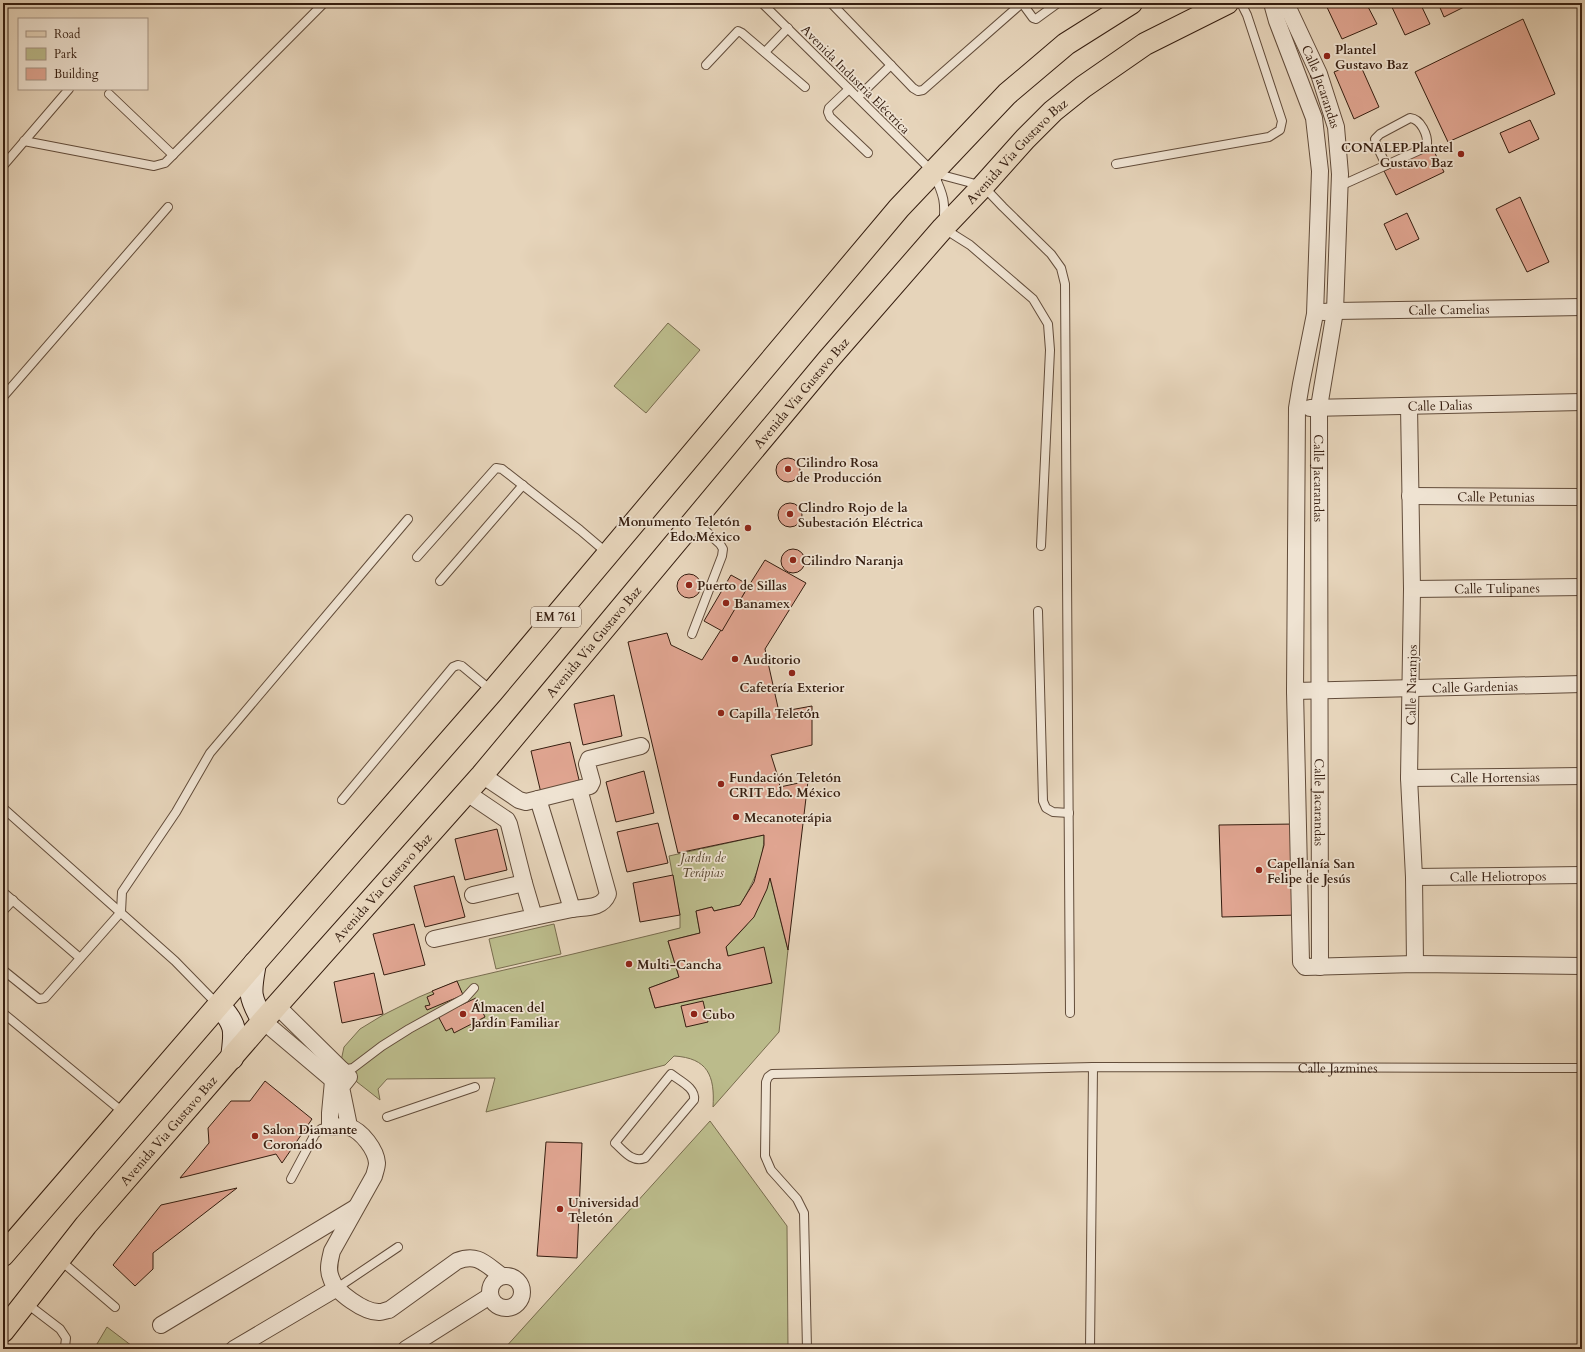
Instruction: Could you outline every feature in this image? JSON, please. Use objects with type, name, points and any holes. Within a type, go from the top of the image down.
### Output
[{"type":"main road","name":"EM 761","points":[[3,1255],[255,963],[492,692],[900,208],[1007,94],[1066,44],[1131,3]]},
{"type":"main road","name":"Avenida Via Gustavo Baz","points":[[3,1331],[86,1225],[270,1014],[467,793],[828,360],[943,228],[1025,139],[1053,111],[1083,87],[1145,44],[1227,3]]},
{"type":"main road","points":[[255,963],[250,993],[253,1004],[270,1014]]},
{"type":"main road","points":[[219,1006],[233,1024],[235,1038],[232,1058]]},
{"type":"street","name":"Calle Jacarandas","points":[[1272,3],[1277,21],[1314,118],[1320,171],[1315,314],[1297,408],[1295,691],[1301,962],[1305,967],[1320,967],[1319,407],[1335,311],[1340,174],[1336,127],[1319,74],[1290,12],[1282,3]]},
{"type":"street","name":"Calle Camelias","points":[[1315,314],[1335,311],[1582,307]]},
{"type":"street","name":"Calle Dalias","points":[[1297,408],[1582,402]]},
{"type":"street","name":"Calle Naranjos","points":[[1410,406],[1412,589],[1409,778],[1414,877],[1415,964]]},
{"type":"street","name":"Calle Petunias","points":[[1410,496],[1582,497]]},
{"type":"street","name":"Calle Tulipanes","points":[[1412,589],[1582,587]]},
{"type":"street","name":"Calle Gardenias","points":[[1295,691],[1582,684]]},
{"type":"street","points":[[482,775],[522,802],[526,802],[591,785],[592,782],[587,764],[589,759],[640,746]]},
{"type":"street","name":"Calle Hortensias","points":[[1409,778],[1582,776]]},
{"type":"street","points":[[434,939],[572,909],[600,906],[606,901],[608,894],[579,789]]},
{"type":"street","points":[[467,793],[507,820],[534,917]]},
{"type":"street","points":[[538,799],[572,909]]},
{"type":"street","name":"Calle Heliotropos","points":[[1414,877],[1582,875]]},
{"type":"street","points":[[474,895],[524,883]]},
{"type":"street","points":[[1320,967],[1415,964],[1582,966]]},
{"type":"street","points":[[270,1014],[344,1077],[349,1126]]},
{"type":"street","points":[[344,1077],[330,1113],[330,1127],[349,1126],[361,1135],[376,1155],[378,1165],[374,1176],[332,1251],[328,1264],[331,1278],[337,1288],[358,1304],[379,1312],[389,1310],[457,1261],[466,1258],[477,1258],[502,1276]]},
{"type":"street","points":[[161,1325],[356,1207]]},
{"type":"street","points":[[502,1276],[514,1278],[519,1282],[522,1288],[520,1301],[515,1306],[510,1308],[497,1306],[492,1302],[490,1296],[489,1290],[492,1284],[496,1279],[502,1276]]},
{"type":"street","points":[[234,1349],[337,1288]]},
{"type":"street","points":[[406,1349],[490,1296]]},
{"type":"lane","points":[[24,141],[154,166],[165,163],[324,3]]},
{"type":"lane","name":"Avenida Industria Eléctrica","points":[[762,3],[933,172],[943,193],[945,209],[943,228]]},
{"type":"lane","points":[[831,3],[913,88],[918,91],[923,90],[1022,3],[1033,18],[1036,19],[1058,3]]},
{"type":"lane","points":[[1116,164],[1269,137],[1280,130],[1282,121],[1247,15],[1241,3]]},
{"type":"lane","points":[[765,52],[788,28]]},
{"type":"lane","points":[[706,65],[738,31],[765,52],[804,87]]},
{"type":"lane","points":[[858,97],[891,65]]},
{"type":"lane","points":[[849,89],[829,108],[828,112],[830,117],[868,153]]},
{"type":"lane","points":[[3,166],[67,90]]},
{"type":"lane","points":[[109,94],[173,155]]},
{"type":"lane","points":[[1340,186],[1422,149],[1427,145],[1428,138],[1419,122],[1415,119],[1410,118],[1380,134],[1375,139],[1386,165]]},
{"type":"lane","name":"Avenida Industria Eléctrica","points":[[933,172],[983,186]]},
{"type":"lane","points":[[983,186],[1051,254],[1061,268],[1065,284],[1070,1013]]},
{"type":"lane","points":[[3,397],[168,207]]},
{"type":"lane","points":[[943,228],[970,245],[1033,299],[1048,324],[1050,350],[1041,546]]},
{"type":"lane","points":[[417,557],[496,468],[502,469],[523,485],[609,555]]},
{"type":"lane","points":[[440,581],[523,485]]},
{"type":"lane","points":[[3,970],[39,999],[45,998],[121,912],[122,892],[176,812],[210,753],[408,519]]},
{"type":"lane","points":[[692,634],[722,556],[723,549],[720,544],[695,520]]},
{"type":"lane","points":[[1038,611],[1043,801],[1046,808],[1053,812],[1069,813]]},
{"type":"lane","points":[[342,800],[453,667],[458,665],[462,666],[492,692]]},
{"type":"lane","points":[[3,808],[175,961],[219,1006]]},
{"type":"lane","points":[[3,892],[80,958]]},
{"type":"lane","points":[[3,911],[13,900]]},
{"type":"lane","points":[[344,1077],[382,1046],[464,998],[474,988]]},
{"type":"lane","points":[[3,1013],[125,1114]]},
{"type":"lane","points":[[1090,1349],[1093,1067]]},
{"type":"lane","name":"Calle Jazmines","points":[[807,1349],[804,1213],[797,1199],[771,1170],[765,1156],[766,1082],[768,1077],[772,1074],[1093,1067],[1582,1068]]},
{"type":"lane","points":[[671,1074],[693,1090],[695,1095],[694,1100],[645,1158],[639,1160],[633,1159],[615,1143],[671,1074]]},
{"type":"lane","points":[[387,1117],[475,1087]]},
{"type":"lane","points":[[291,1179],[315,1134],[321,1129],[330,1127]]},
{"type":"lane","points":[[337,1288],[398,1247]]},
{"type":"lane","points":[[59,1260],[115,1307]]},
{"type":"lane","points":[[26,1302],[60,1329],[66,1338],[65,1347],[63,1349]]},
{"type":"green space","points":[[668,323],[700,350],[646,413],[614,386]]},
{"type":"green space","name":"Jardín de Terápias","points":[[764,835],[764,844],[757,872],[740,905],[714,911],[712,907],[696,911],[700,933],[668,941],[679,977],[649,988],[655,1008],[771,983],[728,956],[726,947],[746,926],[770,878],[788,950],[779,1032],[713,1107],[713,1086],[711,1078],[702,1065],[695,1060],[686,1057],[674,1056],[665,1065],[486,1112],[495,1078],[387,1079],[378,1089],[380,1100],[357,1082],[341,1061],[344,1047],[360,1029],[383,1015],[419,997],[457,981],[680,928],[680,915],[669,856]]},
{"type":"green space","points":[[554,924],[561,954],[496,969],[489,939]]},
{"type":"green space","points":[[710,1121],[787,1226],[788,1349],[504,1349]]},
{"type":"green space","points":[[107,1327],[136,1349],[94,1349]]},
{"type":"building","points":[[1325,3],[1366,3],[1377,24],[1342,39]]},
{"type":"building","points":[[1390,3],[1420,3],[1430,24],[1405,35]]},
{"type":"building","points":[[1438,3],[1467,3],[1468,5],[1444,17]]},
{"type":"building","points":[[1523,19],[1555,94],[1448,142],[1415,72]]},
{"type":"building","points":[[1359,62],[1379,107],[1354,119],[1334,72]]},
{"type":"building","points":[[1530,120],[1539,139],[1509,153],[1500,133]]},
{"type":"building","points":[[1432,147],[1444,172],[1396,195],[1384,171]]},
{"type":"building","points":[[1520,197],[1549,262],[1527,272],[1496,209]]},
{"type":"building","points":[[1407,213],[1419,239],[1396,250],[1384,224]]},
{"type":"building","name":"Cilindro Rosa de Producción","points":[[788,458],[797,461],[800,470],[797,479],[788,482],[779,479],[776,470],[779,461]]},
{"type":"building","name":"Clindro Rojo de la Subestación Eléctrica","points":[[790,503],[795,504],[801,510],[801,520],[795,526],[790,527],[785,526],[779,520],[778,515],[779,510],[785,504]]},
{"type":"building","name":"Cilindro Naranja","points":[[793,549],[798,550],[804,556],[804,566],[798,572],[793,573],[788,572],[782,566],[781,561],[782,556],[788,550]]},
{"type":"building","name":"Fundación Teletón CRIT Edo. México","points":[[765,560],[806,583],[765,649],[779,712],[812,706],[812,745],[771,755],[780,787],[808,781],[788,950],[770,878],[767,889],[754,917],[726,947],[728,956],[764,947],[772,983],[655,1008],[649,988],[679,977],[668,941],[700,933],[696,911],[712,907],[714,911],[740,905],[754,882],[764,845],[764,835],[678,853],[628,642],[667,633],[671,645],[702,660]]},
{"type":"building","name":"Puerto de Sillas","points":[[689,574],[698,577],[701,586],[698,595],[689,598],[680,595],[677,586],[680,577]]},
{"type":"building","name":"Banamex","points":[[731,575],[749,585],[722,631],[704,621]]},
{"type":"building","points":[[614,695],[622,736],[583,745],[574,704]]},
{"type":"building","points":[[570,742],[580,784],[541,793],[531,751]]},
{"type":"building","points":[[644,771],[654,813],[616,822],[606,782]]},
{"type":"building","points":[[658,823],[668,863],[627,872],[617,832]]},
{"type":"building","name":"Capellanía San Felipe de Jesús","points":[[1296,824],[1298,915],[1222,917],[1219,825]]},
{"type":"building","points":[[497,829],[507,870],[465,880],[455,839]]},
{"type":"building","points":[[673,875],[680,915],[640,922],[633,883]]},
{"type":"building","points":[[454,876],[465,917],[425,927],[414,886]]},
{"type":"building","points":[[414,924],[425,965],[384,975],[373,934]]},
{"type":"building","points":[[374,973],[383,1014],[342,1023],[334,982]]},
{"type":"building","name":"Álmacen del Jardín Familiar","points":[[457,981],[463,995],[427,1010],[425,1006],[430,1005],[427,997],[434,994],[432,991]]},
{"type":"building","name":"Álmacen del Jardín Familiar","points":[[476,998],[485,1017],[454,1033],[452,1028],[446,1031],[438,1016]]},
{"type":"building","name":"Cubo","points":[[703,1001],[708,1022],[686,1027],[681,1006]]},
{"type":"building","name":"Salon Diamante Coronado","points":[[265,1081],[312,1119],[282,1163],[276,1154],[180,1178],[209,1143],[208,1128],[231,1101],[250,1101]]},
{"type":"building","name":"Universidad Teletón","points":[[546,1142],[582,1143],[577,1258],[537,1256]]},
{"type":"building","points":[[237,1188],[153,1253],[153,1269],[135,1286],[113,1265],[161,1205]]},
{"type":"place","name":"Plantel Gustavo Baz","points":[[1327,56]]},
{"type":"place","name":"CONALEP Plantel Gustavo Baz","points":[[1461,154]]},
{"type":"place","name":"Cilindro Rosa de Producción","points":[[788,469]]},
{"type":"place","name":"Clindro Rojo de la Subestación Eléctrica","points":[[790,514]]},
{"type":"place","name":"Monumento Teletón Edo.México","points":[[748,528]]},
{"type":"place","name":"Cilindro Naranja","points":[[793,560]]},
{"type":"place","name":"Puerto de Sillas","points":[[689,585]]},
{"type":"place","name":"Banamex","points":[[726,603]]},
{"type":"place","name":"Auditorio","points":[[735,659]]},
{"type":"place","name":"Cafetería Exterior","points":[[792,673]]},
{"type":"place","name":"Capilla Teletón","points":[[721,713]]},
{"type":"place","name":"Fundación Teletón CRIT Edo. México","points":[[721,784]]},
{"type":"place","name":"Mecanoterápia","points":[[736,817]]},
{"type":"place","name":"Capellanía San Felipe de Jesús","points":[[1259,870]]},
{"type":"place","name":"Multi-Cancha","points":[[629,964]]},
{"type":"place","name":"Álmacen del Jardín Familiar","points":[[463,1014]]},
{"type":"place","name":"Cubo","points":[[694,1014]]},
{"type":"place","name":"Salon Diamante Coronado","points":[[255,1136]]},
{"type":"place","name":"Universidad Teletón","points":[[560,1209]]}]
